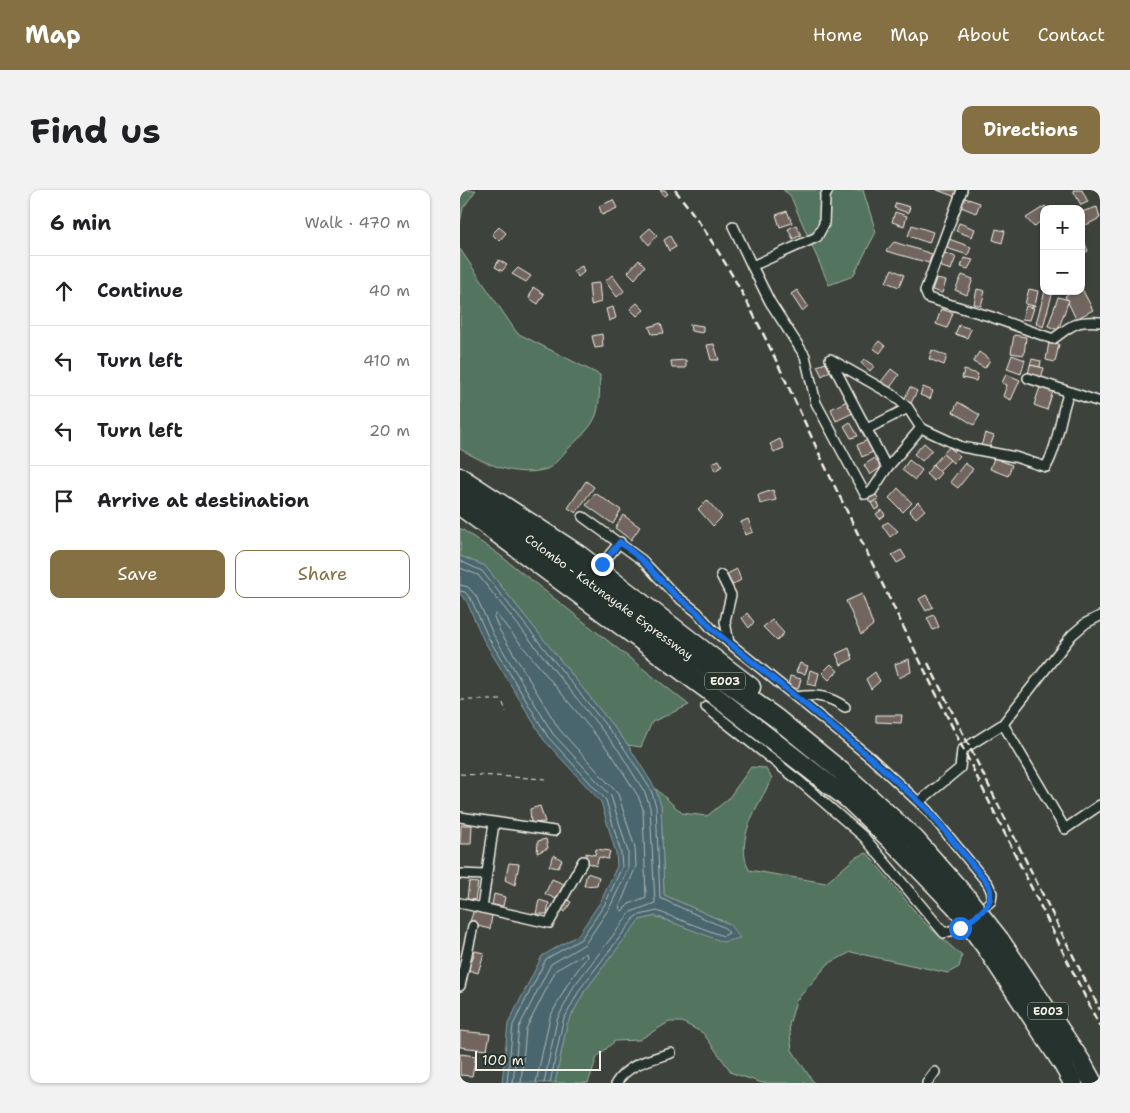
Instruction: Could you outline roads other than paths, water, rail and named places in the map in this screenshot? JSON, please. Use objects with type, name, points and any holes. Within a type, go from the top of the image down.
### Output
[{"type":"highway","points":[[460,468],[602,564],[684,624],[735,667],[847,776]]},
{"type":"highway","points":[[460,476],[578,554],[732,671],[784,715]]},
{"type":"highway","points":[[460,484],[573,560],[762,703],[817,751]]},
{"type":"highway","name":"Colombo - Katunayake Expressway","points":[[460,491],[564,563],[776,718],[847,776],[915,838],[1081,1060],[1093,1083]]},
{"type":"highway","name":"Colombo - Katunayake Expressway","points":[[460,506],[705,688],[849,800],[901,850],[962,903]]},
{"type":"highway","name":"Colombo - Katunayake Expressway","points":[[994,945],[1073,1083]]},
{"type":"street","points":[[752,266],[818,237],[824,224],[824,203],[828,190]]},
{"type":"street","points":[[962,190],[925,291],[928,298],[989,316],[1053,339],[1074,323],[1082,320],[1100,322]]},
{"type":"street","points":[[733,226],[770,302],[805,356],[816,403],[865,494],[872,491],[887,468],[921,428]]},
{"type":"street","points":[[887,468],[830,359],[894,395],[908,408],[921,428],[962,448],[1015,457],[1046,468],[1054,453],[1060,416],[1069,392]]},
{"type":"street","points":[[1028,378],[1100,402]]},
{"type":"street","points":[[867,429],[908,408]]},
{"type":"street","points":[[583,517],[620,542],[642,560],[674,594],[697,612],[712,629],[871,758],[919,802],[988,884],[992,893],[991,901],[960,928],[949,933],[938,929],[908,888],[864,837],[798,780],[706,707]]},
{"type":"street","points":[[602,564],[620,542]]},
{"type":"street","points":[[721,575],[731,595],[725,621],[729,643]]},
{"type":"street","points":[[919,802],[960,768],[962,750],[1003,724],[1072,635],[1100,616]]},
{"type":"street","points":[[796,698],[821,696],[834,700],[845,707]]},
{"type":"street","points":[[1003,724],[1064,829],[1100,805]]},
{"type":"street","points":[[460,817],[554,831]]},
{"type":"street","points":[[482,908],[485,875],[494,823]]},
{"type":"street","points":[[460,903],[549,923],[583,861]]},
{"type":"street","points":[[460,874],[485,875]]},
{"type":"street","points":[[460,986],[473,926]]},
{"type":"street","points":[[616,1083],[623,1072],[638,1063],[672,1053]]},
{"type":"street","points":[[927,1083],[935,1072]]},
{"type":"water","points":[[460,556],[485,566],[628,745],[655,788],[661,805],[664,895],[729,924],[740,938],[723,942],[656,916],[639,920],[584,992],[567,1024],[555,1083],[502,1083],[508,1024],[542,956],[578,935],[601,901],[617,866],[616,853],[601,802],[544,740],[483,639],[467,602],[460,594]]},
{"type":"railway","points":[[675,190],[701,225],[724,262],[766,339],[840,497],[1100,1027]]},
{"type":"railway","points":[[928,663],[1100,1010]]}]
